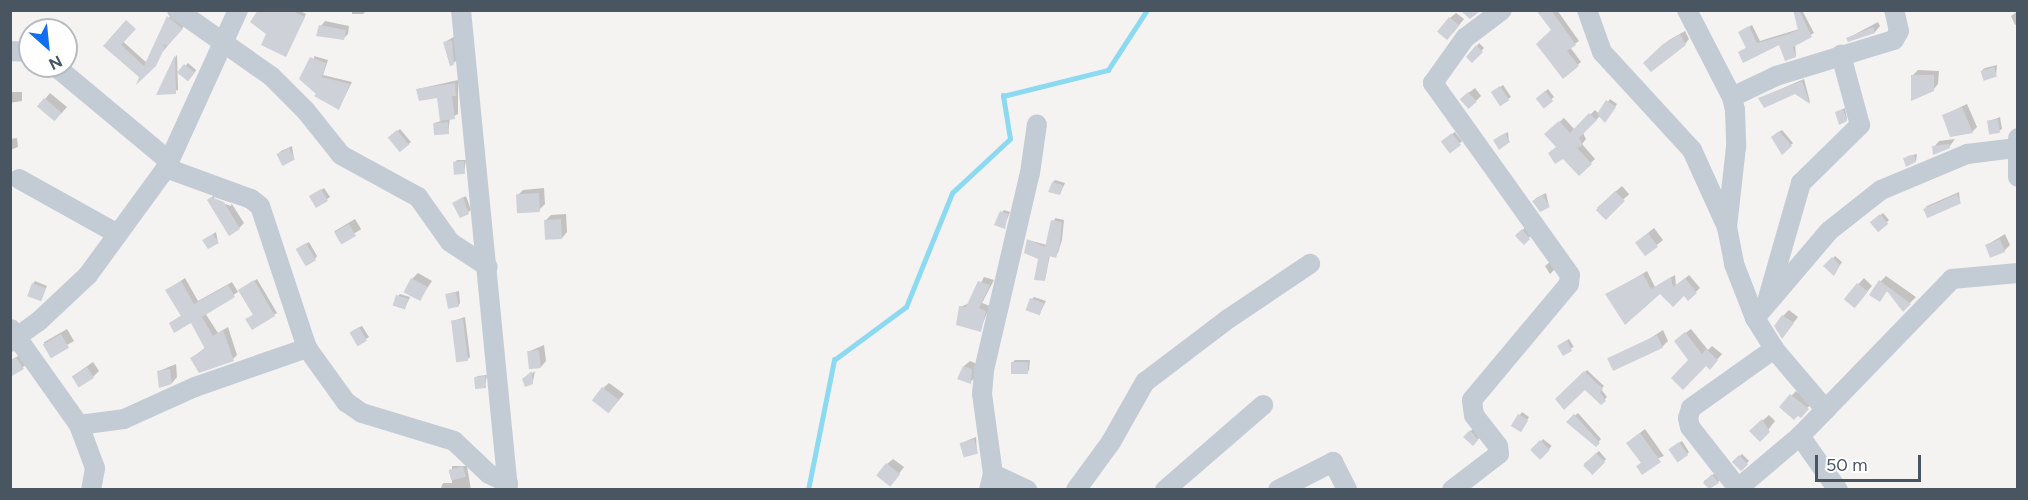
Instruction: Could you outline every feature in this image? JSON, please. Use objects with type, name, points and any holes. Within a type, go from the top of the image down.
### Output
[{"type":"street","points":[[177,10],[223,45],[271,76],[306,111],[341,155],[418,197],[450,242],[488,267]]},
{"type":"street","points":[[91,489],[94,462],[79,425],[12,336],[79,285],[167,165],[238,10]]},
{"type":"street","points":[[461,10],[508,486]]},
{"type":"street","points":[[1452,489],[1499,454],[1498,446],[1474,415],[1472,400],[1569,284],[1570,275],[1433,83],[1464,38],[1502,10]]},
{"type":"street","points":[[1587,10],[1602,52],[1692,150],[1727,227],[1734,264],[1755,318],[1774,349],[1826,410]]},
{"type":"street","points":[[1687,10],[1732,97],[1736,147],[1727,227]]},
{"type":"street","points":[[1732,97],[1776,76],[1898,37],[1894,10]]},
{"type":"street","points":[[1767,300],[1801,183],[1860,125],[1840,55]]},
{"type":"street","points":[[69,78],[167,165],[251,199],[260,206],[307,348],[332,385],[362,413],[454,441],[489,474],[508,486]]},
{"type":"street","points":[[1028,489],[991,482],[982,394],[984,370],[1030,173],[1037,124]]},
{"type":"street","points":[[1755,318],[1767,300],[1829,231],[1881,190],[1967,154],[2017,143],[2018,177]]},
{"type":"street","points":[[19,179],[118,234]]},
{"type":"street","points":[[1076,489],[1111,442],[1145,382],[1228,319],[1310,264]]},
{"type":"street","points":[[1774,349],[1691,408],[1688,418],[1690,427],[1737,488],[1826,410],[1952,279],[2018,273]]},
{"type":"street","points":[[79,425],[124,419],[195,387],[307,348]]},
{"type":"street","points":[[1165,489],[1263,405]]},
{"type":"street","points":[[1800,435],[1838,489]]},
{"type":"street","points":[[1278,489],[1333,462],[1347,489]]},
{"type":"building","points":[[258,10],[291,10],[305,17],[286,57],[261,45],[266,34],[250,22]]},
{"type":"building","points":[[1460,10],[1477,10],[1479,12],[1470,19]]},
{"type":"building","points":[[1536,10],[1551,10],[1576,45],[1567,51],[1579,66],[1563,79],[1536,44],[1551,30]]},
{"type":"building","points":[[1793,10],[1799,10],[1812,37],[1793,47],[1796,57],[1785,61],[1779,45],[1743,63],[1738,52],[1746,48],[1738,32],[1749,26],[1757,43],[1789,34],[1798,30]]},
{"type":"building","points":[[167,16],[183,29],[167,46],[161,44],[165,47],[156,66],[136,85],[139,77],[103,46],[126,20],[136,29],[121,45],[144,66]]},
{"type":"building","points":[[1449,17],[1459,25],[1447,40],[1437,32]]},
{"type":"building","points":[[319,25],[346,30],[344,40],[316,36]]},
{"type":"building","points":[[1873,27],[1875,33],[1848,42],[1846,38]]},
{"type":"building","points":[[1680,34],[1686,45],[1651,72],[1643,63],[1663,44]]},
{"type":"building","points":[[452,40],[454,65],[450,66],[443,42]]},
{"type":"building","points":[[1476,45],[1483,52],[1472,63],[1466,57]]},
{"type":"building","points":[[175,55],[176,94],[156,95]]},
{"type":"building","points":[[310,57],[326,63],[322,77],[350,84],[339,110],[314,96],[316,94],[299,79]]},
{"type":"building","points":[[184,64],[195,73],[188,81],[177,73]]},
{"type":"building","points":[[1994,67],[1997,77],[1984,81],[1981,71]]},
{"type":"building","points":[[1911,75],[1934,75],[1934,91],[1911,101]]},
{"type":"building","points":[[1802,81],[1810,104],[1795,94],[1764,108],[1758,98]]},
{"type":"building","points":[[455,83],[456,96],[452,96],[455,119],[440,121],[437,98],[419,101],[416,89]]},
{"type":"building","points":[[1500,86],[1509,100],[1500,106],[1491,92]]},
{"type":"building","points":[[1545,91],[1553,101],[1544,109],[1536,99]]},
{"type":"building","points":[[1468,92],[1477,102],[1469,109],[1460,99]]},
{"type":"building","points":[[44,98],[62,113],[55,121],[37,106]]},
{"type":"building","points":[[1606,100],[1616,107],[1605,123],[1597,114]]},
{"type":"building","points":[[1962,107],[1973,133],[1950,137],[1942,115]]},
{"type":"building","points":[[1843,109],[1847,121],[1839,125],[1835,112]]},
{"type":"building","points":[[1589,113],[1597,120],[1579,138],[1583,145],[1577,148],[1592,164],[1579,176],[1563,159],[1555,164],[1548,153],[1556,147],[1544,134],[1559,121],[1570,133]]},
{"type":"building","points":[[1998,119],[2000,133],[1989,134],[1987,121]]},
{"type":"building","points":[[448,122],[449,134],[434,135],[433,123]]},
{"type":"building","points":[[397,130],[409,145],[400,152],[388,138]]},
{"type":"building","points":[[1779,131],[1792,146],[1782,155],[1771,137]]},
{"type":"building","points":[[1452,133],[1461,145],[1450,153],[1441,141]]},
{"type":"building","points":[[1505,133],[1510,142],[1499,150],[1493,140]]},
{"type":"building","points":[[1949,144],[1950,148],[1933,155],[1932,146]]},
{"type":"building","points":[[289,148],[295,160],[282,166],[277,154]]},
{"type":"building","points":[[1914,155],[1916,162],[1906,167],[1903,158]]},
{"type":"building","points":[[464,161],[465,174],[454,175],[453,162]]},
{"type":"building","points":[[1052,182],[1063,185],[1060,195],[1048,192]]},
{"type":"building","points":[[321,189],[328,201],[316,208],[309,196]]},
{"type":"building","points":[[1615,191],[1625,201],[1606,220],[1596,210]]},
{"type":"building","points":[[539,193],[540,212],[517,213],[516,194]]},
{"type":"building","points":[[1957,194],[1961,203],[1927,218],[1923,209]]},
{"type":"building","points":[[1543,195],[1550,207],[1540,212],[1532,201]]},
{"type":"building","points":[[211,197],[224,202],[240,229],[229,236],[207,200]]},
{"type":"building","points":[[463,197],[469,214],[460,218],[452,203]]},
{"type":"building","points":[[1000,211],[1008,214],[1005,229],[994,225]]},
{"type":"building","points":[[1880,214],[1888,224],[1878,232],[1870,222]]},
{"type":"building","points":[[561,219],[562,239],[545,240],[544,220]]},
{"type":"building","points":[[1051,220],[1062,222],[1060,244],[1056,258],[1049,256],[1045,281],[1034,280],[1038,259],[1024,253],[1027,239],[1045,247]]},
{"type":"building","points":[[349,224],[356,236],[341,245],[334,232]]},
{"type":"building","points":[[1522,229],[1530,239],[1524,245],[1515,236]]},
{"type":"building","points":[[1648,233],[1658,247],[1645,256],[1635,242]]},
{"type":"building","points":[[213,234],[219,243],[208,249],[202,240]]},
{"type":"building","points":[[2000,239],[2005,252],[1990,258],[1985,245]]},
{"type":"building","points":[[306,243],[316,260],[306,266],[296,249]]},
{"type":"building","points":[[1832,257],[1840,265],[1834,276],[1823,266]]},
{"type":"building","points":[[1643,274],[1651,289],[1671,277],[1673,287],[1685,278],[1697,293],[1688,301],[1684,296],[1673,307],[1660,294],[1625,325],[1605,294]]},
{"type":"building","points":[[411,278],[428,287],[420,301],[403,292]]},
{"type":"building","points":[[254,280],[275,316],[252,330],[245,319],[253,315],[238,290]]},
{"type":"building","points":[[1879,280],[1911,304],[1903,312],[1887,291],[1880,302],[1869,295]]},
{"type":"building","points":[[181,281],[194,304],[228,285],[235,297],[202,317],[213,336],[223,330],[234,361],[199,373],[190,358],[205,349],[191,323],[174,333],[169,323],[181,316],[165,290]]},
{"type":"building","points":[[978,281],[990,285],[979,308],[986,311],[981,332],[956,325],[959,306],[966,307]]},
{"type":"building","points":[[32,283],[46,288],[41,301],[27,296]]},
{"type":"building","points":[[1857,283],[1868,292],[1855,308],[1844,299]]},
{"type":"building","points":[[456,292],[459,307],[448,309],[445,294]]},
{"type":"building","points":[[396,295],[408,299],[405,309],[393,305]]},
{"type":"building","points":[[1030,298],[1044,303],[1040,315],[1026,310]]},
{"type":"building","points":[[1782,315],[1794,323],[1782,339],[1774,326]]},
{"type":"building","points":[[463,319],[468,361],[456,362],[451,320]]},
{"type":"building","points":[[359,327],[367,341],[357,346],[349,332]]},
{"type":"building","points":[[1685,332],[1702,354],[1706,349],[1718,360],[1710,370],[1706,366],[1683,390],[1671,378],[1688,360],[1674,341]]},
{"type":"building","points":[[61,334],[69,348],[51,358],[43,344]]},
{"type":"building","points":[[1657,335],[1663,348],[1613,371],[1607,358]]},
{"type":"building","points":[[1567,340],[1572,351],[1563,356],[1557,346]]},
{"type":"building","points":[[539,350],[541,368],[529,369],[527,351]]},
{"type":"building","points":[[16,357],[24,369],[10,377],[10,360]]},
{"type":"building","points":[[1011,362],[1028,362],[1028,374],[1011,374]]},
{"type":"building","points":[[963,366],[972,369],[971,384],[957,379]]},
{"type":"building","points":[[87,367],[94,378],[79,388],[72,377]]},
{"type":"building","points":[[170,369],[172,384],[159,388],[157,371]]},
{"type":"building","points":[[532,371],[533,384],[525,387],[522,379]]},
{"type":"building","points":[[1584,371],[1603,389],[1600,392],[1606,401],[1601,405],[1585,390],[1564,410],[1555,399]]},
{"type":"building","points":[[485,376],[486,388],[475,389],[474,377]]},
{"type":"building","points":[[602,387],[619,400],[609,413],[592,401]]},
{"type":"building","points":[[1790,394],[1809,409],[1801,418],[1798,416],[1794,420],[1779,407]]},
{"type":"building","points":[[1518,414],[1528,420],[1521,432],[1511,426]]},
{"type":"building","points":[[1574,414],[1600,443],[1596,447],[1566,422]]},
{"type":"building","points":[[1762,419],[1770,432],[1760,442],[1749,431]]},
{"type":"building","points":[[1470,430],[1478,440],[1473,446],[1463,437]]},
{"type":"building","points":[[1640,433],[1661,462],[1642,475],[1636,466],[1641,463],[1626,443]]},
{"type":"building","points":[[974,439],[978,453],[964,458],[960,443]]},
{"type":"building","points":[[1540,440],[1550,450],[1540,460],[1530,450]]},
{"type":"building","points":[[1679,442],[1688,455],[1678,463],[1668,449]]},
{"type":"building","points":[[1596,453],[1605,462],[1592,475],[1583,466]]},
{"type":"building","points":[[1739,455],[1748,464],[1741,471],[1732,462]]},
{"type":"building","points":[[886,463],[900,474],[890,487],[876,476]]},
{"type":"building","points":[[463,466],[466,477],[451,481],[449,470]]},
{"type":"building","points":[[1712,474],[1719,483],[1709,489],[1703,483]]},
{"type":"waterway","points":[[808,490],[834,360],[906,307],[952,193],[1010,139],[1003,96],[1108,70],[1147,10]]}]
